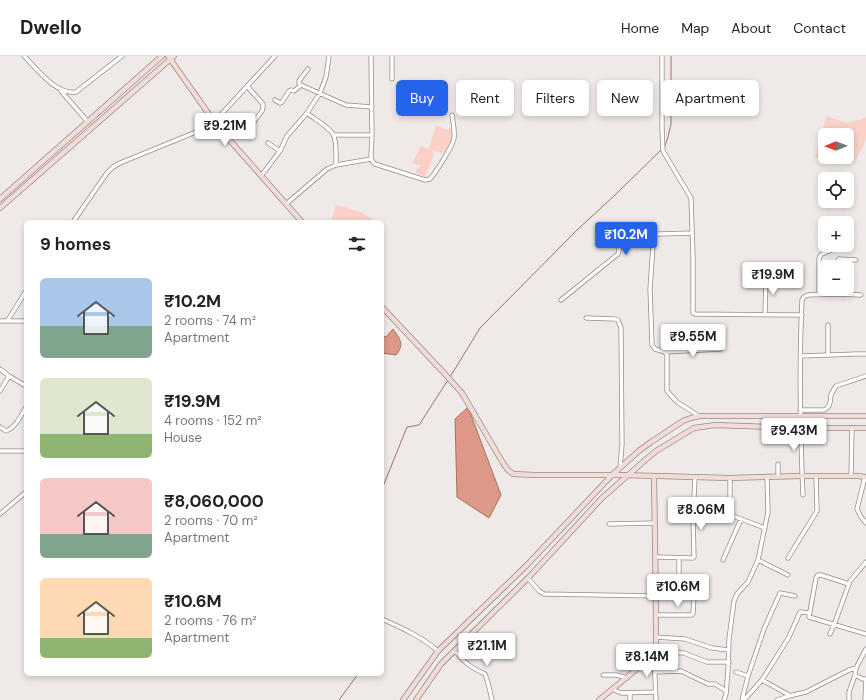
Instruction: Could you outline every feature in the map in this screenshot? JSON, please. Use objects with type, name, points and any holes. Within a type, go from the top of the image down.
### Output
[{"type":"street","points":[[24,56],[60,90],[88,122]]},
{"type":"street","points":[[60,90],[71,93],[76,92],[122,56]]},
{"type":"street","points":[[0,199],[162,56]]},
{"type":"street","points":[[74,220],[107,173],[113,167],[196,132],[214,122],[271,58],[275,56]]},
{"type":"street","points":[[261,176],[280,151],[287,136],[307,113],[320,93],[326,77],[329,56]]},
{"type":"street","points":[[371,56],[371,160],[375,164],[425,180],[430,179],[454,140],[452,115]]},
{"type":"street","points":[[392,56],[392,79]]},
{"type":"street","points":[[662,56],[663,151],[691,198],[694,314],[802,315]]},
{"type":"street","points":[[0,208],[171,57],[214,122],[300,220]]},
{"type":"street","points":[[301,85],[299,81],[308,69]]},
{"type":"street","points":[[301,85],[346,105],[372,107]]},
{"type":"street","points":[[275,100],[280,103],[282,102],[289,91],[291,90],[294,92],[301,85]]},
{"type":"street","points":[[244,135],[264,107],[247,86]]},
{"type":"street","points":[[307,113],[330,130],[334,135],[336,166]]},
{"type":"street","points":[[334,135],[372,134]]},
{"type":"street","points":[[268,142],[280,151]]},
{"type":"street","points":[[286,204],[328,169],[336,166],[371,160]]},
{"type":"street","points":[[561,300],[618,254],[619,242],[626,235],[692,233]]},
{"type":"street","points":[[653,246],[650,289],[652,346],[665,352],[721,349]]},
{"type":"street","points":[[819,260],[820,256],[827,252]]},
{"type":"street","points":[[838,260],[856,260]]},
{"type":"street","points":[[766,278],[766,314]]},
{"type":"street","points":[[8,320],[24,294]]},
{"type":"street","points":[[804,495],[800,428],[800,328],[802,300],[808,295],[818,295]]},
{"type":"street","points":[[854,295],[861,295]]},
{"type":"street","points":[[384,309],[450,379],[465,398],[503,463],[511,472],[535,475],[627,475],[654,477],[865,477],[857,509],[860,516],[866,522]]},
{"type":"street","points":[[586,318],[615,319],[618,320],[621,328],[622,445],[620,467]]},
{"type":"street","points":[[0,320],[24,321]]},
{"type":"street","points":[[828,325],[828,354]]},
{"type":"street","points":[[665,352],[667,355],[667,391],[677,402],[699,416]]},
{"type":"street","points":[[801,356],[866,354]]},
{"type":"street","points":[[0,369],[24,385]]},
{"type":"street","points":[[0,391],[9,376]]},
{"type":"street","points":[[800,410],[824,410],[830,405],[832,394],[836,386],[866,376]]},
{"type":"street","points":[[0,427],[6,431],[8,430],[18,420],[24,410]]},
{"type":"street","points":[[403,700],[438,651],[526,566],[620,467],[640,450],[683,421],[699,416],[866,416]]},
{"type":"street","points":[[416,700],[436,670],[528,578],[594,505],[656,451],[694,428],[715,425],[800,428],[866,428]]},
{"type":"street","points":[[851,476],[852,428]]},
{"type":"street","points":[[0,451],[24,451]]},
{"type":"street","points":[[778,464],[778,476]]},
{"type":"street","points":[[788,558],[817,511],[816,476]]},
{"type":"street","points":[[654,477],[656,557],[656,637],[654,672],[656,700]]},
{"type":"street","points":[[656,557],[693,558],[695,555],[693,516],[695,477]]},
{"type":"street","points":[[724,700],[729,662],[729,639],[735,597],[748,582],[758,560],[768,512],[767,477]]},
{"type":"street","points":[[730,478],[730,516]]},
{"type":"street","points":[[0,514],[24,494]]},
{"type":"street","points":[[693,516],[733,516],[765,528]]},
{"type":"street","points":[[723,560],[741,519]]},
{"type":"street","points":[[609,524],[655,523]]},
{"type":"street","points":[[678,558],[679,583]]},
{"type":"street","points":[[758,560],[788,575]]},
{"type":"street","points":[[830,634],[850,581],[866,562]]},
{"type":"street","points":[[849,584],[821,574],[818,575],[816,578],[809,616],[866,634]]},
{"type":"street","points":[[528,578],[539,591],[544,594],[655,596]]},
{"type":"street","points":[[743,700],[748,676],[764,629],[780,593],[795,596]]},
{"type":"street","points":[[656,615],[692,615],[694,595]]},
{"type":"street","points":[[743,700],[762,680],[789,637],[800,612],[810,613]]},
{"type":"street","points":[[384,620],[412,633],[432,645],[438,651]]},
{"type":"street","points":[[656,637],[685,639],[712,648],[729,650]]},
{"type":"street","points":[[849,700],[849,692],[856,668],[866,649]]},
{"type":"street","points":[[455,651],[465,663],[485,674],[492,700]]},
{"type":"street","points":[[598,700],[655,654],[684,653],[707,662],[729,662]]},
{"type":"street","points":[[777,700],[806,692],[849,670],[856,668]]},
{"type":"street","points":[[654,672],[681,671],[708,684],[715,684],[726,691]]},
{"type":"street","points":[[736,672],[748,676]]},
{"type":"street","points":[[603,675],[616,675],[626,678]]},
{"type":"street","points":[[855,675],[866,679],[865,700]]},
{"type":"street","points":[[762,680],[789,696]]},
{"type":"street","points":[[612,689],[621,693],[655,692]]},
{"type":"street","points":[[630,693],[630,700]]},
{"type":"shaded area","points":[[826,116],[847,123],[866,117],[866,138],[854,163],[854,128],[823,128]]},
{"type":"shaded area","points":[[436,125],[447,130],[451,127],[452,138],[444,153],[433,151],[433,157],[425,177],[415,172],[421,165],[412,164],[421,146],[429,149]]},
{"type":"shaded area","points":[[818,147],[818,159],[815,158]]},
{"type":"shaded area","points":[[336,205],[367,215],[373,220],[332,220]]},
{"type":"shaded area","points":[[393,329],[398,336],[401,345],[396,355],[384,353],[384,336],[386,337]]},
{"type":"shaded area","points":[[468,407],[501,495],[489,518],[457,497],[455,419]]},
{"type":"waterway","points":[[665,146],[671,124],[671,56]]},
{"type":"waterway","points":[[450,377],[480,328],[577,230],[661,150]]},
{"type":"waterway","points":[[384,484],[407,427],[419,425],[448,380]]},
{"type":"waterway","points":[[339,700],[357,676]]}]
